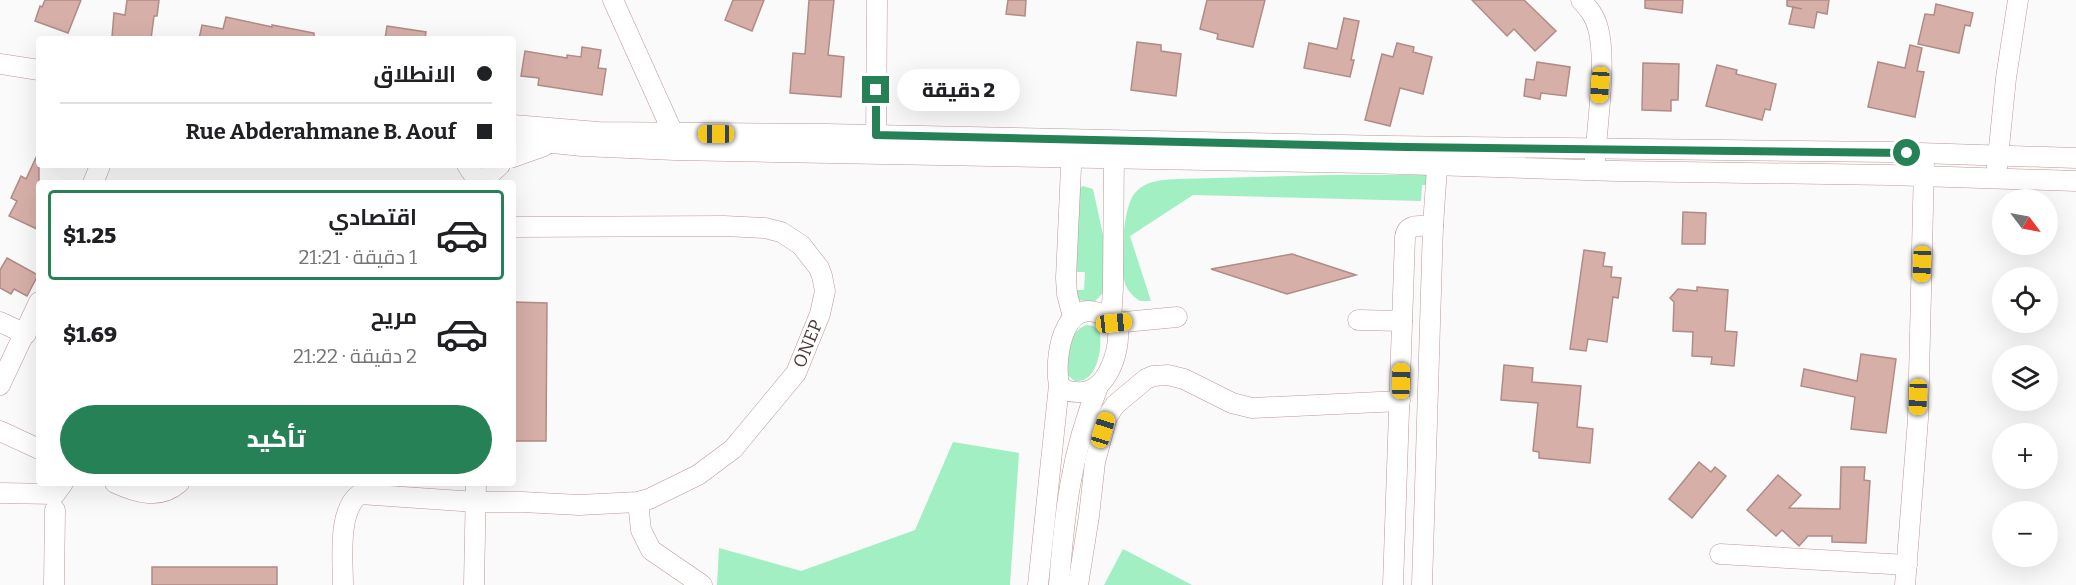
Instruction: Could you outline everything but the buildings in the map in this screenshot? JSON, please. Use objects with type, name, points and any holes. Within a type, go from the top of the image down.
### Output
[{"type":"street","points":[[614,0],[674,141]]},
{"type":"street","points":[[876,144],[877,0]]},
{"type":"street","points":[[1581,0],[1592,14],[1600,36],[1601,61],[1594,170]]},
{"type":"street","points":[[1996,178],[2006,78],[2018,0]]},
{"type":"street","points":[[0,64],[36,70]]},
{"type":"street","points":[[0,77],[36,83]]},
{"type":"street","points":[[516,125],[674,141]]},
{"type":"street","points":[[516,139],[550,143],[674,141],[876,144],[1438,157],[1594,170],[2076,181]]},
{"type":"street","points":[[516,156],[550,143]]},
{"type":"street","points":[[1072,148],[1066,278],[1067,294],[1073,316]]},
{"type":"street","points":[[1438,157],[1596,148],[1925,153],[2076,159]]},
{"type":"street","points":[[1059,585],[1071,473],[1090,406],[1117,347],[1118,329],[1113,321],[1114,149]]},
{"type":"street","points":[[1905,585],[1917,419],[1925,153]]},
{"type":"street","points":[[1422,585],[1433,226],[1438,157]]},
{"type":"street","points":[[469,168],[479,180]]},
{"type":"street","points":[[484,180],[497,168]]},
{"type":"street","name":"ONEP","points":[[343,585],[345,522],[350,506],[360,494],[476,493],[522,502],[579,505],[638,502],[698,475],[733,449],[796,373],[820,314],[825,291],[822,276],[812,257],[801,245],[781,232],[765,228],[668,226],[516,227]]},
{"type":"street","points":[[1393,585],[1406,232],[1411,227],[1433,226]]},
{"type":"street","points":[[0,385],[36,310]]},
{"type":"street","points":[[1038,585],[1059,385],[1058,370],[1065,330],[1073,316],[1081,313],[1093,312],[1113,321],[1177,317]]},
{"type":"street","points":[[1359,321],[1402,321]]},
{"type":"street","points":[[0,322],[26,334]]},
{"type":"street","points":[[1078,585],[1095,462],[1107,417],[1115,405],[1146,379],[1153,376],[1175,376],[1232,403],[1252,408],[1400,401]]},
{"type":"street","points":[[1059,385],[1065,390],[1079,393],[1098,387]]},
{"type":"street","points":[[0,431],[36,448]]},
{"type":"street","points":[[0,493],[55,494],[61,486]]},
{"type":"street","points":[[124,486],[147,494],[164,492],[174,486]]},
{"type":"street","points":[[474,585],[476,493]]},
{"type":"street","points":[[638,502],[641,530],[651,550],[702,585]]},
{"type":"street","points":[[54,585],[56,510]]},
{"type":"street","points":[[1720,554],[1907,565]]},
{"type":"green space","points":[[1428,175],[1428,185],[1422,185],[1421,201],[1193,195],[1130,236],[1151,301],[1140,301],[1126,286],[1122,261],[1125,222],[1131,200],[1144,185],[1178,179]]},
{"type":"green space","points":[[1083,186],[1093,189],[1105,244],[1103,293],[1094,302],[1078,300],[1073,290],[1084,290],[1085,272],[1074,272],[1078,189]]},
{"type":"green space","points":[[1086,325],[1094,326],[1100,333],[1099,356],[1097,364],[1088,377],[1075,381],[1067,375],[1069,346],[1079,329]]},
{"type":"green space","points":[[953,442],[1019,453],[1010,585],[717,585],[719,548],[801,571],[915,530]]},
{"type":"green space","points":[[1123,549],[1192,585],[1104,585]]},
{"type":"route","points":[[876,90],[876,135],[1406,147],[1907,153]]}]
